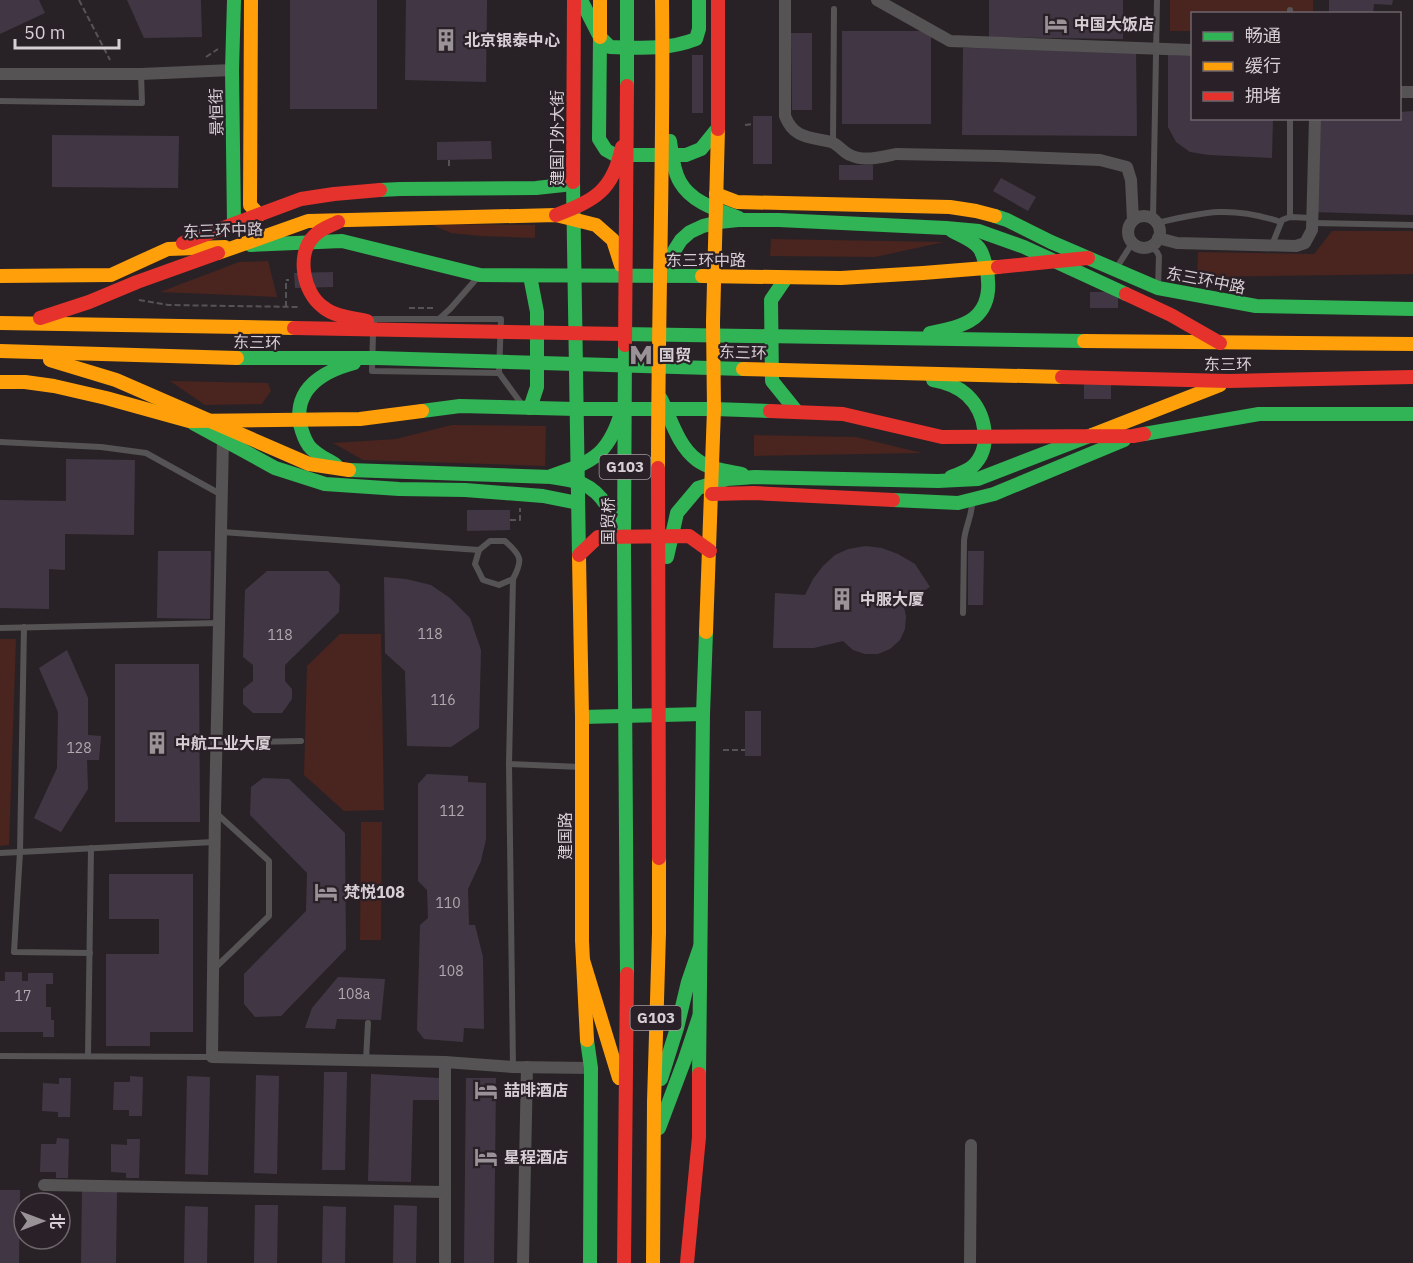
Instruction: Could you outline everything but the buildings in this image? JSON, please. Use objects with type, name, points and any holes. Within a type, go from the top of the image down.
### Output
[{"type":"main road","name":"景恒街","points":[[234,0],[232,70],[234,224]]},
{"type":"main road","name":"景恒街","points":[[251,0],[250,205],[259,215]]},
{"type":"main road","name":"建国门外大街","points":[[574,0],[573,184],[576,409]]},
{"type":"main road","points":[[581,0],[600,37],[610,48],[667,48],[696,39],[699,29],[699,0]]},
{"type":"main road","points":[[600,0],[599,139],[606,150],[615,155],[686,155],[701,149],[718,128]]},
{"type":"main road","name":"国贸桥","points":[[625,1099],[627,934],[624,547],[627,0]]},
{"type":"main road","name":"G103","points":[[653,1263],[654,1102],[659,933],[658,392],[663,101],[662,0]]},
{"type":"main road","points":[[687,1263],[699,1137],[703,714],[714,409],[713,322],[718,128],[718,0]]},
{"type":"main road","points":[[663,101],[680,182],[692,196],[701,202],[742,219]]},
{"type":"main road","points":[[556,215],[583,204],[606,188],[620,157],[628,124]]},
{"type":"main road","points":[[168,249],[301,199],[399,189],[536,188],[573,184]]},
{"type":"main road","points":[[716,194],[736,202],[959,208],[1007,220],[1088,258]]},
{"type":"main road","points":[[25,323],[89,302],[137,282],[308,221],[344,219],[556,215],[596,225],[613,240],[621,261],[627,294]]},
{"type":"main road","points":[[344,219],[312,237],[305,251],[304,276],[309,293],[320,306],[330,311],[408,330]]},
{"type":"main road","points":[[660,298],[667,267],[678,244],[689,232],[705,225],[742,219],[946,228],[979,231],[1024,247],[1171,315],[1220,343]]},
{"type":"main road","points":[[890,339],[938,332],[957,326],[976,317],[984,305],[989,289],[984,258],[980,249],[971,240],[946,228]]},
{"type":"main road","name":"东三环中路","points":[[0,276],[111,275],[168,249],[342,242],[480,275],[759,276],[851,279],[1088,258],[1158,288],[1256,306],[1413,309]]},
{"type":"main road","points":[[527,408],[537,387],[537,312],[530,276]]},
{"type":"main road","points":[[786,278],[771,300],[772,381],[797,412]]},
{"type":"main road","name":"东三环","points":[[0,323],[890,339],[1413,344]]},
{"type":"main road","name":"东三环","points":[[0,351],[258,359],[377,358],[1229,381],[1413,377]]},
{"type":"main road","points":[[20,351],[116,380],[309,464],[344,470],[550,477],[582,483],[593,489],[606,505],[624,547]]},
{"type":"main road","points":[[344,470],[314,451],[306,442],[299,415],[300,403],[307,390],[332,370],[377,358]]},
{"type":"main road","points":[[891,373],[940,381],[956,387],[968,396],[980,411],[985,432],[985,444],[981,456],[963,473],[938,482]]},
{"type":"main road","points":[[658,598],[677,513],[698,488],[727,479],[755,477],[938,482],[978,479],[1229,381]]},
{"type":"main road","points":[[0,382],[25,382],[54,386],[189,421],[275,468],[325,484],[399,489],[465,490],[543,496],[578,503]]},
{"type":"main road","points":[[550,477],[591,461],[606,448],[616,432],[626,392]]},
{"type":"main road","points":[[658,392],[686,448],[699,462],[724,471],[755,477]]},
{"type":"main road","points":[[189,421],[360,418],[460,406],[714,409],[843,414],[942,436],[1133,436],[1260,414],[1413,414]]},
{"type":"main road","name":"建国路","points":[[576,409],[582,717],[583,960],[586,1030],[591,1068],[590,1263]]},
{"type":"main road","points":[[712,494],[754,493],[958,503],[994,494],[1133,436]]},
{"type":"main road","points":[[579,555],[598,537],[689,536],[710,551]]},
{"type":"main road","points":[[582,717],[703,714]]},
{"type":"main road","points":[[654,1102],[700,947]]},
{"type":"main road","points":[[583,960],[625,1099]]},
{"type":"main road","points":[[654,1143],[699,1017]]},
{"type":"main road","name":"G103","points":[[624,1263],[625,1099]]},
{"type":"street","points":[[785,0],[785,116],[795,131],[804,136],[833,142],[851,156],[866,159],[896,154],[998,156],[1100,160],[1127,167],[1131,180],[1133,220]]},
{"type":"street","points":[[877,0],[950,40],[1191,50]]},
{"type":"street","points":[[0,74],[141,74],[232,70]]},
{"type":"street","points":[[1154,242],[1159,228],[1155,221],[1143,216],[1133,220],[1128,233],[1133,242],[1141,247],[1154,242],[1296,246],[1305,243],[1312,230],[1315,120]]},
{"type":"street","points":[[223,439],[214,842],[212,1057],[591,1068]]},
{"type":"street","points":[[445,1062],[445,1263]]},
{"type":"street","points":[[524,1263],[527,1067]]},
{"type":"street","points":[[970,1263],[971,1145]]},
{"type":"street","points":[[44,1185],[445,1192]]},
{"type":"lane","points":[[1156,0],[1155,221],[1219,211],[1251,214],[1281,222]]},
{"type":"lane","points":[[833,142],[834,9]]},
{"type":"lane","points":[[0,101],[142,103],[141,74]]},
{"type":"lane","points":[[1290,120],[1290,217]]},
{"type":"lane","points":[[1272,245],[1282,220],[1290,217],[1312,221],[1413,225]]},
{"type":"lane","points":[[1116,270],[1133,242]]},
{"type":"lane","points":[[1154,242],[1159,256],[1158,288]]},
{"type":"lane","points":[[111,275],[113,296]]},
{"type":"lane","points":[[439,319],[480,275]]},
{"type":"lane","points":[[499,373],[372,371],[374,319],[501,319],[499,373],[527,408]]},
{"type":"lane","points":[[0,442],[101,447],[146,453],[222,495]]},
{"type":"lane","points":[[963,613],[964,541],[965,530],[973,508],[972,500]]},
{"type":"lane","points":[[221,532],[479,550]]},
{"type":"lane","points":[[513,579],[498,585],[483,580],[475,564],[479,550],[490,541],[506,542],[518,552],[520,565],[513,579],[509,764],[513,1067]]},
{"type":"lane","points":[[0,628],[219,623]]},
{"type":"lane","points":[[24,627],[20,852],[14,952],[90,953]]},
{"type":"lane","points":[[216,743],[301,741]]},
{"type":"lane","points":[[509,764],[582,767]]},
{"type":"lane","points":[[213,971],[269,916],[269,861],[215,812]]},
{"type":"lane","points":[[0,853],[214,842]]},
{"type":"lane","points":[[88,1056],[91,848]]},
{"type":"lane","points":[[366,1060],[368,1023]]},
{"type":"lane","points":[[0,1056],[212,1057]]},
{"type":"path","points":[[79,0],[110,60]]},
{"type":"path","points":[[203,59],[222,46]]},
{"type":"path","points":[[745,125],[753,124]]},
{"type":"path","points":[[448,166],[449,160]]},
{"type":"path","points":[[286,307],[286,280],[294,280]]},
{"type":"path","points":[[135,299],[168,305],[307,307]]},
{"type":"path","points":[[406,309],[412,307],[440,308]]},
{"type":"path","points":[[510,520],[520,520],[520,506]]},
{"type":"path","points":[[723,750],[745,750]]},
{"type":"shaded area","points":[[1170,0],[1313,0],[1313,12],[1191,12],[1191,31],[1170,31]]},
{"type":"shaded area","points":[[430,224],[535,225],[535,238],[451,233]]},
{"type":"shaded area","points":[[1332,231],[1413,231],[1413,274],[1197,277],[1198,252],[1314,254]]},
{"type":"shaded area","points":[[771,239],[944,242],[875,257],[770,256]]},
{"type":"shaded area","points":[[268,261],[277,297],[160,292],[239,262]]},
{"type":"shaded area","points":[[170,381],[268,383],[271,391],[262,404],[205,405]]},
{"type":"shaded area","points":[[452,425],[546,426],[545,466],[363,460],[333,443],[396,439]]},
{"type":"shaded area","points":[[754,435],[856,437],[922,453],[754,456]]},
{"type":"shaded area","points":[[340,634],[381,634],[384,810],[344,811],[304,775],[307,666]]},
{"type":"shaded area","points":[[0,639],[16,639],[9,845],[0,846]]},
{"type":"shaded area","points":[[361,822],[382,822],[381,940],[360,940]]},
{"type":"traffic: fast","points":[[234,0],[232,70],[234,224]]},
{"type":"traffic: fast","points":[[581,0],[600,37],[610,47],[643,48],[664,47],[696,39],[699,29],[699,0]]},
{"type":"traffic: fast","points":[[627,0],[627,86]]},
{"type":"traffic: fast","points":[[600,37],[599,139],[606,150],[615,155],[686,155],[701,149],[718,128]]},
{"type":"traffic: fast","points":[[670,141],[676,172],[685,189],[698,201],[739,218]]},
{"type":"traffic: fast","points":[[573,182],[579,557]]},
{"type":"traffic: fast","points":[[380,190],[536,188],[573,184]]},
{"type":"traffic: fast","points":[[995,216],[1158,288],[1256,306],[1413,309]]},
{"type":"traffic: fast","points":[[665,275],[674,251],[690,232],[719,222],[779,220],[979,231],[1024,247],[1126,294]]},
{"type":"traffic: fast","points":[[930,333],[959,326],[974,318],[983,307],[988,294],[987,273],[980,250],[970,240],[952,231]]},
{"type":"traffic: fast","points":[[251,245],[342,241],[480,275],[702,276]]},
{"type":"traffic: fast","points":[[530,276],[537,312],[537,387],[530,408]]},
{"type":"traffic: fast","points":[[786,278],[771,300],[772,381],[797,412]]},
{"type":"traffic: fast","points":[[622,334],[1084,341]]},
{"type":"traffic: fast","points":[[625,345],[627,974]]},
{"type":"traffic: fast","points":[[237,358],[377,358],[743,369]]},
{"type":"traffic: fast","points":[[336,465],[309,446],[304,438],[299,411],[307,391],[322,376],[354,363]]},
{"type":"traffic: fast","points":[[933,380],[951,385],[967,395],[979,411],[984,431],[985,441],[979,459],[970,469],[951,477]]},
{"type":"traffic: fast","points":[[661,399],[680,440],[690,454],[707,466],[742,474]]},
{"type":"traffic: fast","points":[[422,411],[460,406],[770,411]]},
{"type":"traffic: fast","points":[[1144,434],[1259,414],[1413,414]]},
{"type":"traffic: fast","points":[[551,476],[586,462],[602,450],[615,430],[620,416]]},
{"type":"traffic: fast","points":[[193,423],[275,468],[325,484],[399,489],[465,490],[543,496],[578,503]]},
{"type":"traffic: fast","points":[[667,557],[677,513],[698,488],[727,479],[755,477],[938,481],[978,479],[1092,435]]},
{"type":"traffic: fast","points":[[893,500],[958,503],[994,494],[1124,440]]},
{"type":"traffic: fast","points":[[349,470],[551,477],[575,482],[591,488],[603,500],[621,537]]},
{"type":"traffic: fast","points":[[699,1074],[706,632]]},
{"type":"traffic: fast","points":[[582,717],[703,714]]},
{"type":"traffic: fast","points":[[661,1079],[700,947]]},
{"type":"traffic: fast","points":[[659,1128],[699,1017]]},
{"type":"traffic: fast","points":[[587,1040],[591,1068],[590,1263]]},
{"type":"traffic: slow","points":[[251,0],[250,205],[259,215]]},
{"type":"traffic: slow","points":[[600,0],[600,37]]},
{"type":"traffic: slow","points":[[658,468],[662,0]]},
{"type":"traffic: slow","points":[[706,632],[714,409],[713,322],[718,129]]},
{"type":"traffic: slow","points":[[716,194],[737,202],[950,207],[995,216]]},
{"type":"traffic: slow","points":[[218,253],[308,221],[556,215],[596,225],[613,240],[621,265]]},
{"type":"traffic: slow","points":[[0,276],[111,275],[168,249],[225,247]]},
{"type":"traffic: slow","points":[[702,276],[841,278],[998,267]]},
{"type":"traffic: slow","points":[[0,323],[294,328]]},
{"type":"traffic: slow","points":[[1084,341],[1413,344]]},
{"type":"traffic: slow","points":[[0,351],[237,358]]},
{"type":"traffic: slow","points":[[50,360],[116,380],[309,464],[349,470]]},
{"type":"traffic: slow","points":[[743,369],[1062,377]]},
{"type":"traffic: slow","points":[[0,382],[25,382],[54,386],[189,421],[360,419],[422,411]]},
{"type":"traffic: slow","points":[[1092,435],[1220,385]]},
{"type":"traffic: slow","points":[[579,557],[582,941],[587,1040]]},
{"type":"traffic: slow","points":[[653,1263],[659,858]]},
{"type":"traffic: slow","points":[[583,960],[619,1078]]},
{"type":"traffic: jam","points":[[573,182],[574,0]]},
{"type":"traffic: jam","points":[[718,0],[718,129]]},
{"type":"traffic: jam","points":[[625,345],[627,86]]},
{"type":"traffic: jam","points":[[556,215],[582,204],[600,192],[613,174],[622,147]]},
{"type":"traffic: jam","points":[[183,243],[301,199],[380,190]]},
{"type":"traffic: jam","points":[[338,222],[319,231],[308,244],[304,273],[311,293],[323,307],[344,317],[367,321]]},
{"type":"traffic: jam","points":[[40,318],[218,253]]},
{"type":"traffic: jam","points":[[998,267],[1088,258]]},
{"type":"traffic: jam","points":[[1126,294],[1171,315],[1220,343]]},
{"type":"traffic: jam","points":[[294,328],[622,334]]},
{"type":"traffic: jam","points":[[1062,377],[1229,381],[1413,377]]},
{"type":"traffic: jam","points":[[770,411],[843,414],[942,437],[1133,436],[1144,434]]},
{"type":"traffic: jam","points":[[658,468],[659,858]]},
{"type":"traffic: jam","points":[[712,494],[754,493],[893,500]]},
{"type":"traffic: jam","points":[[579,555],[598,537],[689,536],[710,551]]},
{"type":"traffic: jam","points":[[624,1263],[627,974]]},
{"type":"traffic: jam","points":[[687,1263],[699,1137],[699,1074]]},
{"type":"place","name":"中国大饭店","points":[[1056,24]]},
{"type":"place","name":"北京银泰中心","points":[[446,40]]},
{"type":"place","name":"国贸","points":[[641,355]]},
{"type":"place","name":"中服大厦","points":[[842,599]]},
{"type":"place","name":"中航工业大厦","points":[[157,743]]},
{"type":"place","name":"梵悦108","points":[[326,892]]},
{"type":"place","name":"喆啡酒店","points":[[486,1090]]},
{"type":"place","name":"星程酒店","points":[[486,1157]]}]
